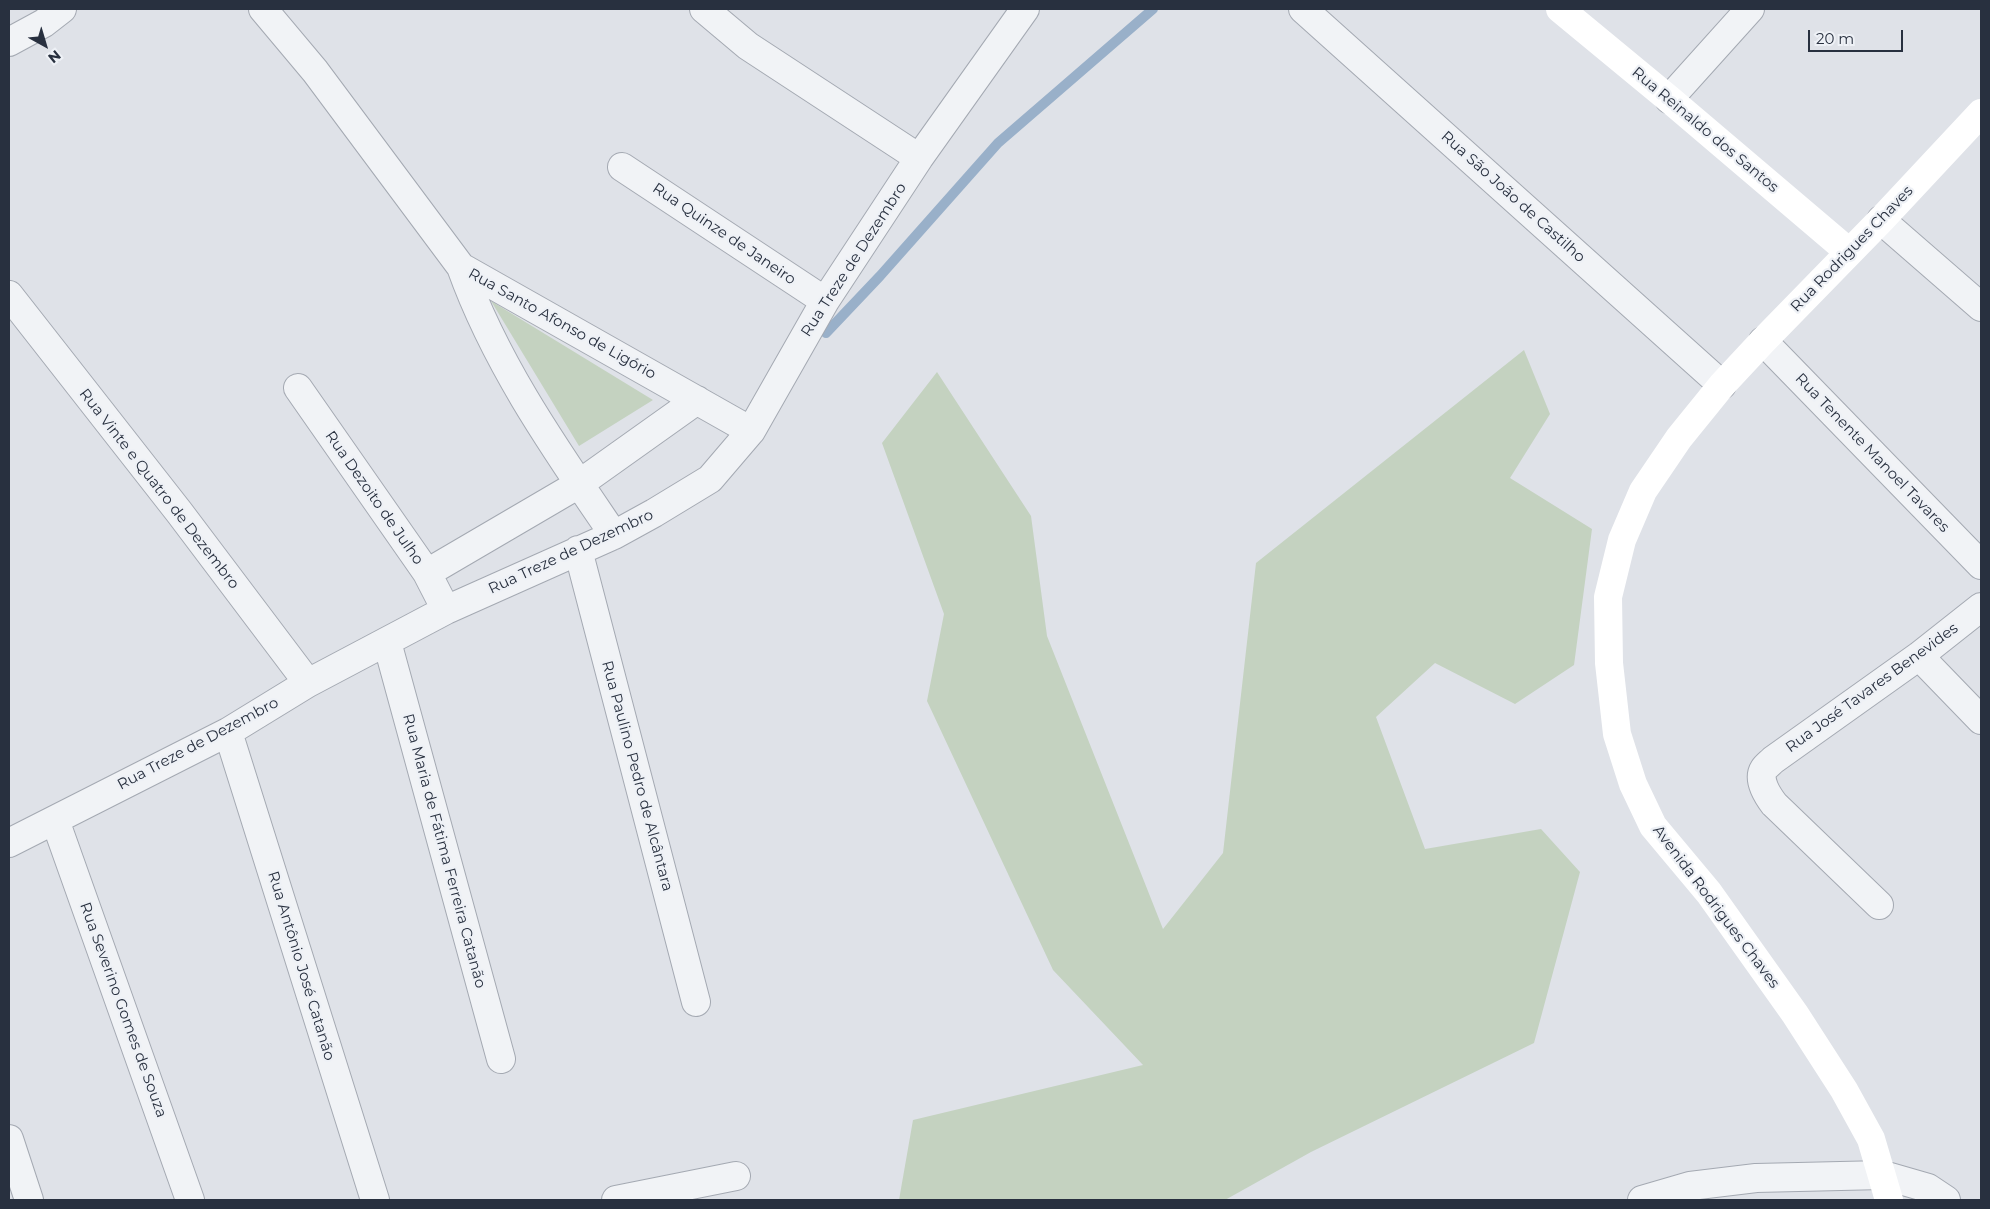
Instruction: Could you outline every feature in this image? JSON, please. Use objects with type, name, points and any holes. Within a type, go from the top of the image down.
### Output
[{"type":"street","points":[[9,42],[44,23],[62,9]]},
{"type":"street","points":[[263,9],[315,71],[460,267]]},
{"type":"street","points":[[704,9],[748,46],[919,158]]},
{"type":"street","name":"Rua São João de Castilho","points":[[1303,9],[1722,386]]},
{"type":"street","name":"Rua Reinaldo dos Santos","points":[[1560,9],[1849,252]]},
{"type":"street","points":[[1669,99],[1750,9]]},
{"type":"street","name":"Rua Treze de Dezembro","points":[[9,843],[228,732],[308,683],[446,610],[614,535],[654,514],[710,479],[751,431],[825,301],[919,158],[1020,10]]},
{"type":"street","name":"Rua Rodrigues Chaves","points":[[1722,386],[1981,113]]},
{"type":"street","name":"Rua Quinze de Janeiro","points":[[622,166],[825,301]]},
{"type":"street","points":[[1881,220],[1981,307]]},
{"type":"street","name":"Rua Santo Afonso de Ligório","points":[[460,267],[751,431]]},
{"type":"street","name":"Rua Santo Afonso de Ligório","points":[[460,267],[474,303],[504,364],[579,484],[614,535]]},
{"type":"street","name":"Rua Vinte e Quatro de Dezembro","points":[[9,295],[179,512],[308,683]]},
{"type":"street","name":"Rua Tenente Manoel Tavares","points":[[1763,341],[1981,565]]},
{"type":"street","name":"Avenida Rodrigues Chaves","points":[[1722,386],[1679,438],[1643,491],[1622,540],[1608,597],[1609,662],[1617,734],[1633,784],[1653,826],[1709,893],[1796,1014],[1844,1090],[1871,1139],[1886,1188]]},
{"type":"street","name":"Rua Dezoito de Julho","points":[[298,388],[427,574],[446,610]]},
{"type":"street","points":[[427,574],[579,484],[697,400]]},
{"type":"street","name":"Rua Paulino Pedro de Alcântara","points":[[578,550],[696,1002]]},
{"type":"street","name":"Rua José Tavares Benevides","points":[[1879,905],[1774,804],[1768,797],[1761,781],[1763,770],[1773,760],[1919,656],[1981,607]]},
{"type":"street","name":"Rua Maria de Fátima Ferreira Catanão","points":[[387,642],[501,1059]]},
{"type":"street","points":[[1919,656],[1981,720]]},
{"type":"street","name":"Rua Antônio José Catanão","points":[[228,732],[375,1200]]},
{"type":"street","name":"Rua Severino Gomes de Souza","points":[[55,820],[190,1200]]},
{"type":"street","points":[[9,1139],[29,1200]]},
{"type":"street","points":[[616,1200],[736,1176]]},
{"type":"street","points":[[1642,1200],[1690,1186],[1756,1178],[1886,1188],[1928,1188],[1946,1200]]},
{"type":"green space","points":[[491,301],[653,400],[579,446]]},
{"type":"green space","points":[[1524,350],[1550,414],[1510,478],[1592,529],[1574,665],[1515,704],[1435,663],[1376,717],[1425,849],[1541,829],[1580,872],[1534,1043],[1311,1152],[1225,1200],[899,1200],[913,1120],[1143,1065],[1053,970],[927,701],[944,614],[882,443],[937,372],[1031,516],[1047,636],[1163,929],[1223,853],[1256,563]]},
{"type":"waterway","points":[[826,333],[880,276],[998,143],[1153,9]]}]
